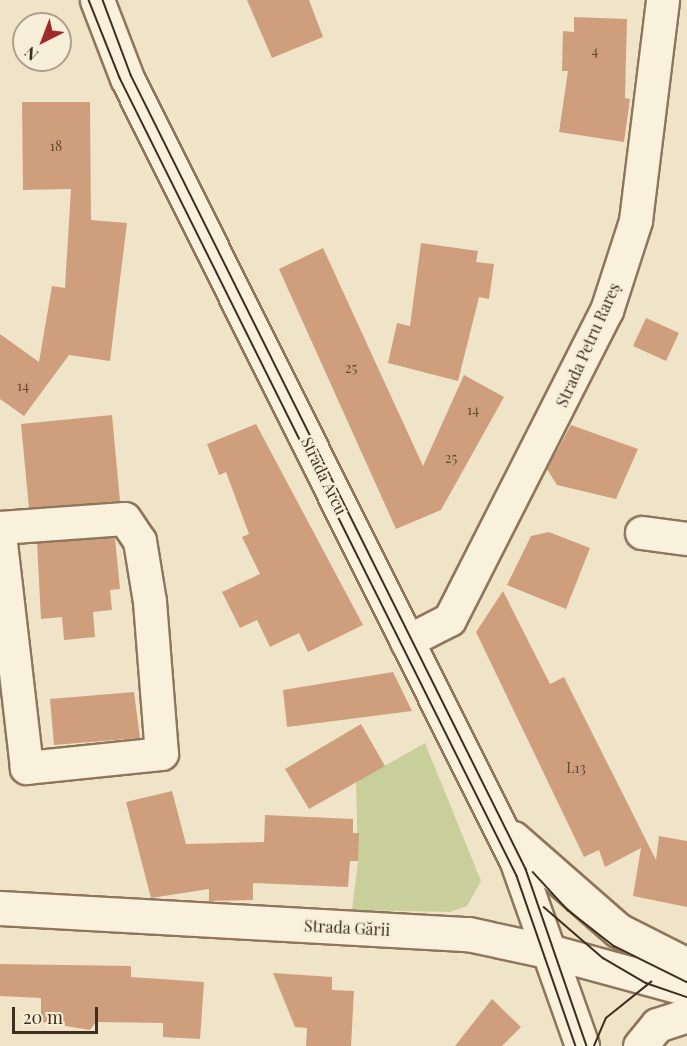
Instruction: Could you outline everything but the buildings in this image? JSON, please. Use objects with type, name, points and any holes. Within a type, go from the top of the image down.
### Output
[{"type":"main road","name":"Strada Arcu","points":[[95,3],[127,78],[496,824],[552,952],[582,1046]]},
{"type":"main road","points":[[496,824],[618,930],[687,965]]},
{"type":"main road","name":"Strada Gării","points":[[0,909],[468,934],[552,952],[687,989]]},
{"type":"main road","points":[[640,1046],[657,1025],[687,1015]]},
{"type":"street","name":"Strada Petru Rareș","points":[[407,642],[450,620],[607,311],[636,221],[663,0]]},
{"type":"street","points":[[0,528],[125,519],[140,541],[150,602],[162,754],[27,768],[0,535]]},
{"type":"street","points":[[642,533],[687,539]]},
{"type":"green space","points":[[425,743],[481,881],[467,906],[450,912],[352,910],[358,861],[356,782]]},
{"type":"tram line","points":[[89,0],[120,78],[517,876],[576,1046]]},
{"type":"tram line","points":[[103,0],[131,75],[526,869],[587,1046]]},
{"type":"tram line","points":[[533,872],[568,910],[614,946],[687,982]]},
{"type":"tram line","points":[[544,907],[603,958],[646,983],[687,997]]},
{"type":"tram line","points":[[594,1046],[606,1018],[651,982]]}]
